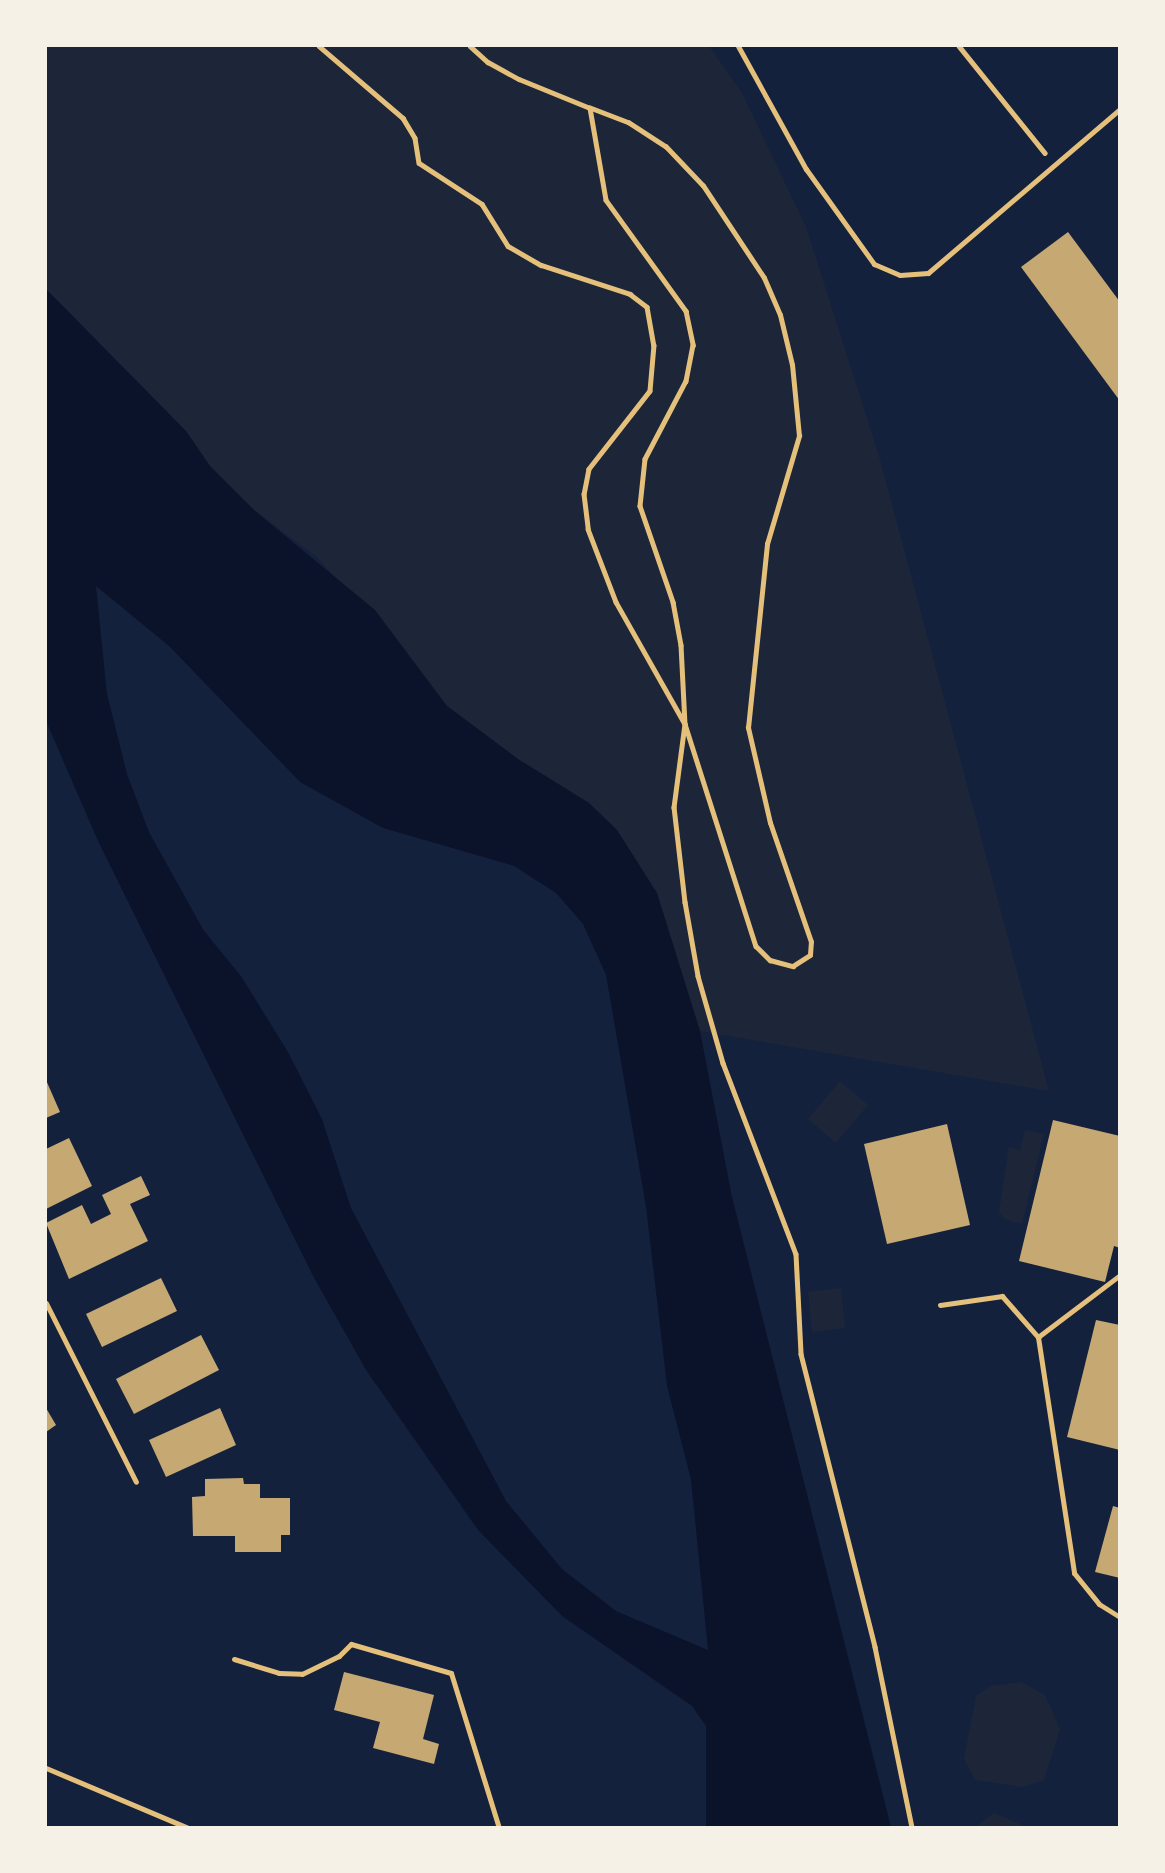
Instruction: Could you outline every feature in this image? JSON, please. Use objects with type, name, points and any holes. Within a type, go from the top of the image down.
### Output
[{"type":"lane","points":[[738,46],[806,169],[874,264],[900,275],[928,272],[1119,109]]},
{"type":"lane","points":[[1038,1337],[1119,1275]]},
{"type":"lane","points":[[940,1305],[1002,1296],[1038,1337],[1074,1573],[1099,1604],[1119,1617]]},
{"type":"lane","points":[[46,1303],[136,1482]]},
{"type":"lane","points":[[234,1660],[279,1673],[302,1674],[339,1656],[351,1644],[450,1673],[499,1828]]},
{"type":"lane","points":[[46,1768],[188,1828]]},
{"type":"path","points":[[319,46],[403,118],[415,138],[419,163],[482,204],[508,246],[541,265],[630,294],[647,307],[654,345],[650,391],[589,469],[584,494],[601,571],[685,724],[756,946],[770,960],[793,966],[804,962],[811,942],[770,823],[748,729],[765,556],[799,436],[798,400],[780,315],[765,278],[703,186],[666,147],[629,124],[519,79],[488,62],[470,46]]},
{"type":"path","points":[[959,46],[1055,164]]},
{"type":"path","points":[[590,108],[606,200],[686,311],[693,345],[686,381],[645,459],[640,506],[673,602],[685,724],[674,807],[698,976],[723,1063],[796,1254],[801,1354],[875,1647],[912,1828]]},
{"type":"shaded area","points":[[46,46],[709,46],[742,93],[806,227],[879,456],[1049,1091],[700,1031],[657,893],[617,830],[589,803],[518,759],[447,706],[318,558],[254,510],[210,466],[186,431],[46,289]]},
{"type":"shaded area","points":[[46,289],[186,431],[210,466],[254,510],[375,610],[447,706],[518,759],[589,803],[617,830],[657,893],[700,1031],[732,1197],[891,1827],[706,1827],[706,1726],[692,1706],[562,1616],[478,1530],[366,1370],[313,1276],[98,841],[46,721]],"holes":[[[96,586],[169,646],[300,782],[383,828],[514,866],[556,893],[583,924],[606,975],[646,1207],[667,1386],[691,1480],[708,1650],[616,1611],[562,1569],[506,1501],[351,1208],[322,1119],[288,1052],[241,976],[204,931],[149,832],[127,774],[107,694]]]},
{"type":"shaded area","points":[[840,1081],[868,1105],[836,1143],[808,1119]]},
{"type":"shaded area","points":[[1025,1130],[1044,1134],[1022,1224],[1004,1219],[999,1211],[1009,1147],[1020,1150]]},
{"type":"shaded area","points":[[841,1288],[845,1328],[812,1332],[808,1292]]},
{"type":"shaded area","points":[[1021,1682],[1045,1695],[1060,1729],[1044,1780],[1023,1787],[975,1780],[964,1759],[976,1696],[991,1686]]},
{"type":"shaded area","points":[[994,1813],[1027,1827],[975,1827]]},
{"type":"building","points":[[1068,232],[1120,302],[1120,401],[1021,267]]},
{"type":"building","points":[[46,1080],[60,1112],[46,1118]]},
{"type":"building","points":[[1053,1120],[1120,1136],[1120,1248],[1114,1246],[1105,1282],[1019,1261]]},
{"type":"building","points":[[947,1124],[970,1225],[887,1244],[864,1144]]},
{"type":"building","points":[[69,1138],[92,1186],[46,1209],[46,1149]]},
{"type":"building","points":[[141,1176],[150,1195],[130,1204],[148,1241],[69,1279],[46,1223],[82,1205],[91,1224],[111,1214],[102,1195]]},
{"type":"building","points":[[161,1278],[177,1311],[102,1347],[86,1314]]},
{"type":"building","points":[[1096,1320],[1120,1325],[1120,1450],[1067,1437]]},
{"type":"building","points":[[201,1335],[219,1370],[134,1414],[116,1379]]},
{"type":"building","points":[[46,1408],[56,1425],[46,1432]]},
{"type":"building","points":[[220,1408],[236,1445],[166,1477],[149,1440]]},
{"type":"building","points":[[243,1478],[244,1484],[260,1484],[260,1498],[290,1498],[290,1535],[281,1535],[281,1552],[235,1552],[235,1536],[193,1536],[192,1497],[205,1496],[205,1479]]},
{"type":"building","points":[[1113,1506],[1120,1508],[1120,1578],[1095,1572]]},
{"type":"building","points":[[344,1672],[434,1695],[423,1739],[439,1744],[434,1764],[373,1748],[380,1722],[334,1710]]}]
